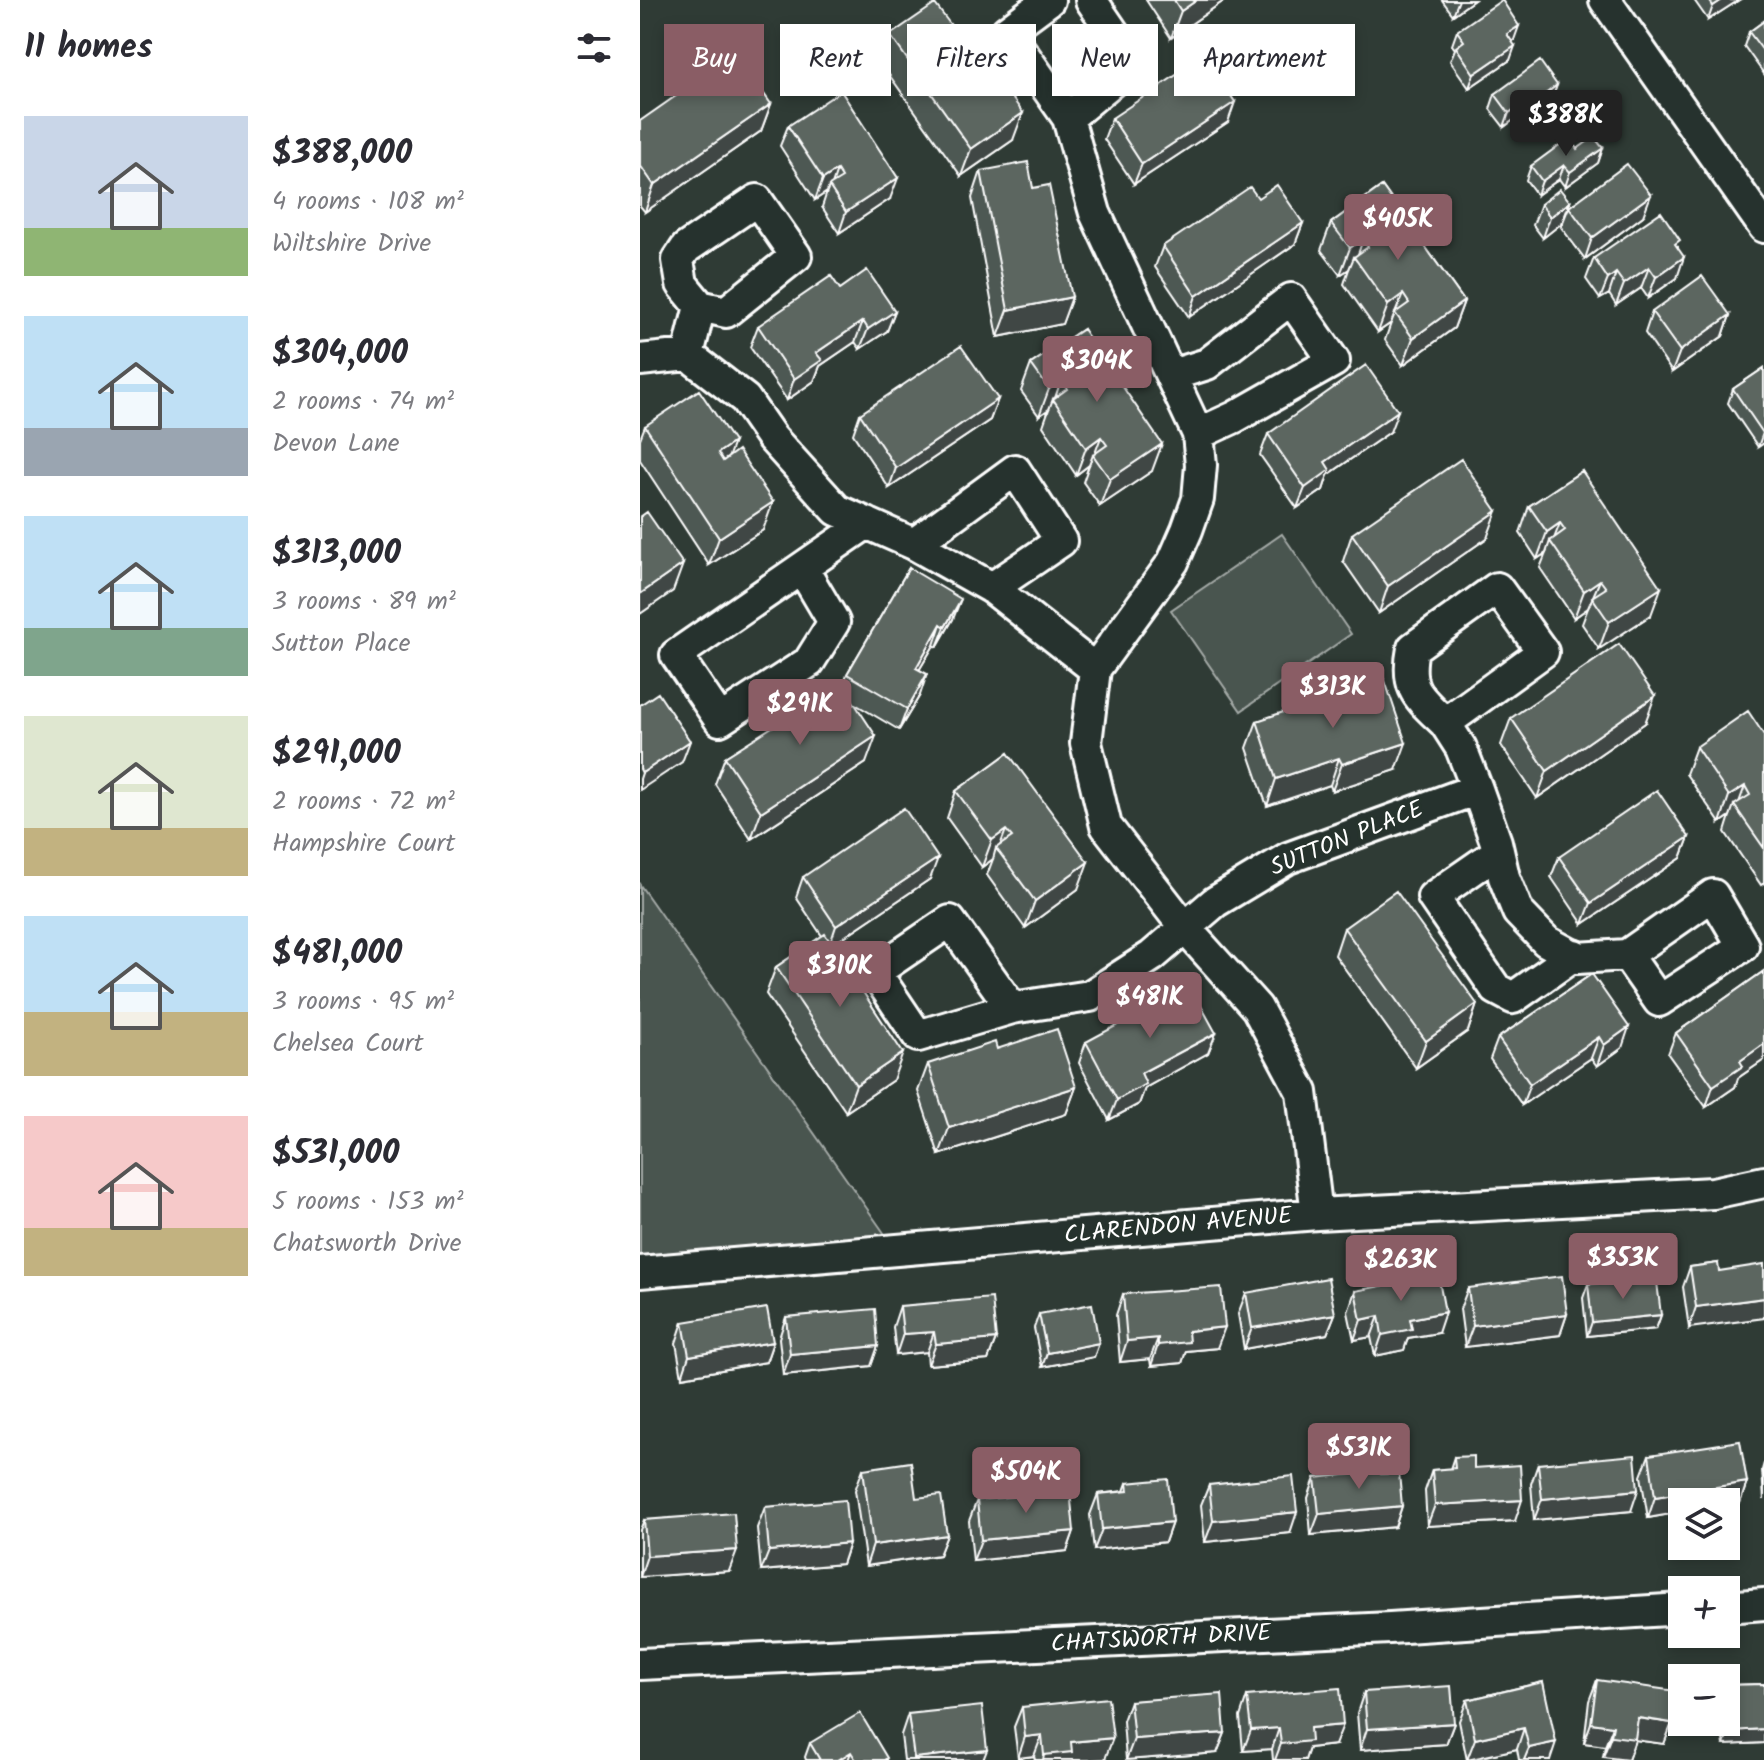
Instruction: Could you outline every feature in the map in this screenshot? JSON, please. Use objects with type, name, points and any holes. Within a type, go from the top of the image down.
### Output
[{"type":"street","points":[[1049,0],[1007,31],[1068,118],[1095,213],[1198,434],[1201,465],[1198,499],[1173,562],[1095,669],[1086,743],[1106,826],[1186,929],[1257,1008],[1302,1092],[1317,1214]]},
{"type":"street","points":[[1068,118],[1134,63],[1091,0]]},
{"type":"street","points":[[1605,0],[1764,227]]},
{"type":"street","points":[[1172,375],[1207,364],[1291,299],[1334,361],[1235,417],[1198,434]]},
{"type":"street","points":[[688,355],[700,306]]},
{"type":"street","points":[[640,360],[688,355],[745,399],[772,438],[837,510],[914,544],[992,588],[1095,669]]},
{"type":"street","points":[[914,544],[1015,470],[1061,541],[992,588]]},
{"type":"street","points":[[802,568],[834,622],[809,662],[720,720],[676,655],[867,523]]},
{"type":"street","points":[[1445,723],[1543,652],[1497,588],[1413,648],[1409,669],[1415,694],[1445,723],[1461,748],[1518,912],[1546,941],[1577,958],[1627,955]]},
{"type":"street","name":"SUTTON PLACE","points":[[1012,1008],[1090,996],[1152,956],[1215,902],[1288,858],[1477,789]]},
{"type":"street","points":[[1498,852],[1433,897],[1496,989],[1513,998],[1574,955]]},
{"type":"street","name":"CLARENDON AVENUE","points":[[640,1272],[1317,1214],[1713,1193],[1764,1182]]},
{"type":"street","points":[[1740,1606],[1764,1604]]},
{"type":"street","name":"CHATSWORTH DRIVE","points":[[640,1664],[1390,1628],[1668,1610]]},
{"type":"shaded area","points":[[1282,534],[1351,634],[1241,711],[1171,610]]},
{"type":"shaded area","points":[[640,885],[889,1240],[640,1257]]},
{"type":"building","points":[[1174,0],[1197,0],[1181,11]]},
{"type":"building","points":[[1502,0],[1519,26],[1507,34],[1515,46],[1474,74],[1456,47],[1464,41],[1457,31]]},
{"type":"building","points":[[935,4],[950,24],[907,24],[907,59],[891,34]]},
{"type":"building","points":[[1764,21],[1764,52],[1749,32]]},
{"type":"building","points":[[1540,61],[1557,85],[1532,104],[1528,99],[1509,113],[1495,94]]},
{"type":"building","points":[[1174,77],[1174,96],[1231,96],[1235,102],[1142,164],[1112,118],[1145,96],[1158,96],[1158,87]]},
{"type":"building","points":[[764,94],[771,104],[654,185],[640,165],[640,121],[676,96]]},
{"type":"building","points":[[833,96],[844,96],[898,178],[846,212],[829,186],[842,178],[837,170],[823,179],[788,126]]},
{"type":"building","points":[[933,96],[1011,96],[1023,113],[971,149]]},
{"type":"building","points":[[1594,137],[1603,148],[1570,172],[1564,165],[1542,181],[1531,166],[1569,138],[1577,149]]},
{"type":"building","points":[[1028,162],[1033,188],[1049,185],[1072,297],[1008,310],[981,171]]},
{"type":"building","points":[[1627,164],[1651,195],[1592,238],[1569,207]]},
{"type":"building","points":[[1277,185],[1303,223],[1196,296],[1163,246],[1250,187],[1258,198]]},
{"type":"building","points":[[1382,186],[1464,301],[1413,338],[1395,313],[1409,303],[1403,294],[1388,305],[1354,257],[1368,247],[1363,239],[1350,248],[1331,223]]},
{"type":"building","points":[[1560,189],[1570,202],[1550,217],[1541,204]]},
{"type":"building","points":[[1661,212],[1680,240],[1675,244],[1684,257],[1656,277],[1649,267],[1624,284],[1616,273],[1608,279],[1594,258]]},
{"type":"building","points":[[867,270],[895,311],[868,329],[863,321],[816,353],[822,360],[794,379],[758,326],[831,276],[840,289]]},
{"type":"building","points":[[1702,276],[1730,315],[1680,351],[1652,312]]},
{"type":"building","points":[[1083,329],[1162,444],[1110,479],[1093,455],[1107,445],[1101,437],[1086,448],[1053,399],[1067,389],[1061,380],[1049,389],[1031,364]]},
{"type":"building","points":[[961,346],[998,399],[896,468],[860,414]]},
{"type":"building","points":[[1366,365],[1398,411],[1325,462],[1330,470],[1305,488],[1268,434]]},
{"type":"building","points":[[1764,368],[1764,432],[1763,433],[1733,389]]},
{"type":"building","points":[[699,390],[734,442],[718,453],[723,461],[738,450],[773,502],[719,538],[645,426]]},
{"type":"building","points":[[1461,459],[1497,511],[1388,586],[1352,534]]},
{"type":"building","points":[[1582,471],[1661,588],[1609,622],[1592,597],[1606,588],[1600,580],[1584,591],[1550,541],[1565,530],[1560,523],[1547,532],[1529,506]]},
{"type":"building","points":[[647,512],[683,564],[640,594],[640,517]]},
{"type":"building","points":[[909,568],[961,599],[945,627],[941,624],[916,668],[927,674],[907,709],[847,674]]},
{"type":"building","points":[[1619,644],[1655,696],[1547,771],[1511,718]]},
{"type":"building","points":[[1384,678],[1406,743],[1342,764],[1339,758],[1276,779],[1257,721]]},
{"type":"building","points":[[841,683],[876,736],[761,812],[725,757]]},
{"type":"building","points":[[658,693],[690,741],[642,773],[640,705]]},
{"type":"building","points":[[1748,711],[1764,735],[1764,848],[1734,805],[1750,795],[1745,786],[1729,796],[1696,747]]},
{"type":"building","points":[[1008,753],[1088,862],[1035,901],[996,848],[1012,837],[1006,830],[992,840],[956,791]]},
{"type":"building","points":[[1657,790],[1689,837],[1591,903],[1559,857]]},
{"type":"building","points":[[904,808],[938,858],[836,926],[803,877]]},
{"type":"building","points":[[1396,891],[1477,1004],[1426,1041],[1344,928]]},
{"type":"building","points":[[825,934],[903,1053],[856,1085],[776,967]]},
{"type":"building","points":[[1764,971],[1764,1044],[1740,1061],[1743,1066],[1713,1086],[1676,1033]]},
{"type":"building","points":[[1592,974],[1629,1027],[1604,1045],[1599,1037],[1530,1084],[1498,1038]]},
{"type":"building","points":[[1190,986],[1216,1033],[1141,1073],[1146,1084],[1117,1100],[1086,1042]]},
{"type":"building","points":[[1057,1029],[1076,1087],[949,1128],[928,1064],[995,1042],[997,1049]]},
{"type":"building","points":[[1718,1263],[1719,1271],[1764,1264],[1764,1298],[1696,1307],[1690,1267]]},
{"type":"building","points":[[1438,1275],[1445,1312],[1410,1319],[1412,1329],[1382,1335],[1379,1316],[1361,1320],[1355,1291]]},
{"type":"building","points":[[1562,1276],[1567,1314],[1473,1326],[1468,1288]]},
{"type":"building","points":[[1328,1278],[1335,1314],[1252,1328],[1246,1293]]},
{"type":"building","points":[[1632,1280],[1633,1285],[1657,1282],[1661,1315],[1592,1322],[1588,1284]]},
{"type":"building","points":[[1221,1287],[1225,1327],[1188,1331],[1189,1342],[1158,1345],[1158,1338],[1127,1341],[1123,1294]]},
{"type":"building","points":[[992,1298],[996,1339],[936,1344],[934,1332],[903,1334],[900,1306]]},
{"type":"building","points":[[1092,1304],[1099,1343],[1047,1353],[1039,1314]]},
{"type":"building","points":[[767,1308],[773,1342],[689,1356],[683,1322]]},
{"type":"building","points":[[875,1309],[878,1346],[790,1354],[786,1317]]},
{"type":"building","points":[[1740,1441],[1747,1482],[1710,1488],[1668,1488],[1668,1495],[1655,1497],[1649,1455]]},
{"type":"building","points":[[1635,1455],[1638,1490],[1542,1499],[1538,1464]]},
{"type":"building","points":[[1474,1456],[1474,1468],[1520,1465],[1522,1500],[1435,1505],[1432,1470],[1455,1468],[1454,1457]]},
{"type":"building","points":[[911,1462],[916,1498],[941,1495],[947,1535],[873,1545],[863,1469]]},
{"type":"building","points":[[1380,1462],[1381,1474],[1399,1473],[1402,1506],[1319,1514],[1315,1478],[1361,1473],[1360,1464]]},
{"type":"building","points":[[1293,1476],[1297,1512],[1213,1521],[1209,1485]]},
{"type":"building","points":[[1168,1479],[1172,1522],[1102,1529],[1098,1494],[1128,1491],[1127,1483]]},
{"type":"building","points":[[1070,1490],[1074,1531],[981,1540],[977,1500]]},
{"type":"building","points":[[845,1500],[849,1543],[769,1551],[765,1507]]},
{"type":"building","points":[[734,1513],[737,1550],[647,1556],[644,1520]]},
{"type":"building","points":[[1597,1680],[1668,1690],[1668,1722],[1638,1718],[1635,1739],[1611,1736],[1613,1726],[1591,1723]]},
{"type":"building","points":[[1543,1682],[1556,1742],[1529,1748],[1524,1728],[1475,1739],[1467,1700]]},
{"type":"building","points":[[1764,1684],[1764,1729],[1740,1730],[1740,1685]]},
{"type":"building","points":[[1451,1686],[1454,1723],[1367,1729],[1364,1692]]},
{"type":"building","points":[[1340,1688],[1343,1725],[1310,1728],[1311,1741],[1281,1744],[1279,1728],[1251,1730],[1247,1696]]},
{"type":"building","points":[[1222,1694],[1225,1733],[1134,1739],[1130,1701]]},
{"type":"building","points":[[1108,1698],[1113,1738],[1071,1742],[1072,1752],[1044,1755],[1042,1735],[1025,1737],[1022,1707]]},
{"type":"building","points":[[982,1706],[987,1750],[914,1758],[908,1714]]},
{"type":"building","points":[[860,1713],[887,1758],[856,1760],[851,1752],[838,1760],[820,1760],[810,1743]]}]
